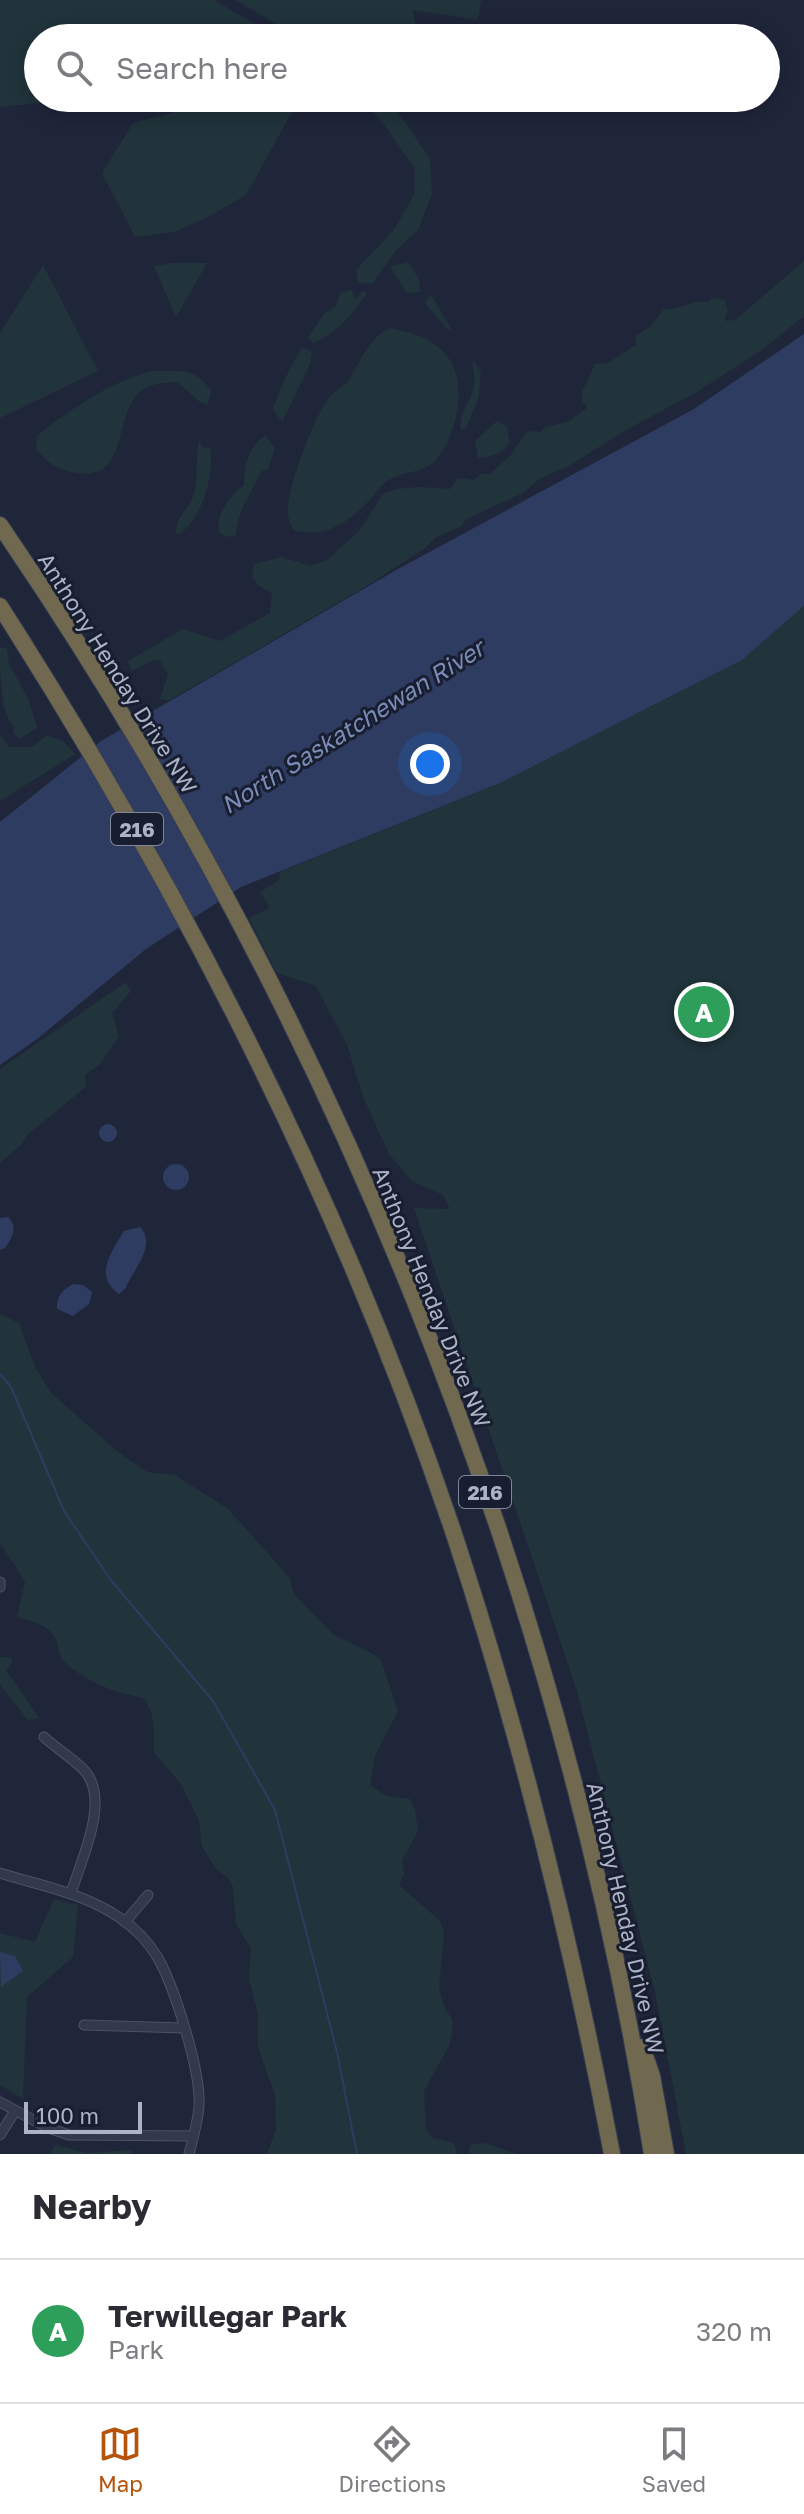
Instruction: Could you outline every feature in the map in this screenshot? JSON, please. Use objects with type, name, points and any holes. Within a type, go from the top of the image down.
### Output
[{"type":"highway","name":"Anthony Henday Drive NW","points":[[0,525],[113,701],[174,804],[283,1009],[422,1320],[528,1620],[577,1792],[624,1997],[652,2154]]},
{"type":"highway","name":"216","points":[[0,606],[138,830],[245,1033],[333,1223],[380,1337],[452,1530],[484,1627],[535,1806],[579,1989],[612,2154]]},
{"type":"highway","points":[[624,1997],[652,2076],[666,2154]]},
{"type":"highway","points":[[601,2100],[604,2154]]},
{"type":"street","points":[[44,1737],[83,1769],[92,1781],[96,1796],[95,1815],[71,1893]]},
{"type":"street","points":[[0,1873],[71,1893],[107,1909],[142,1937],[157,1956],[168,1979],[193,2065],[199,2105],[189,2154]]},
{"type":"street","points":[[125,1922],[148,1895]]},
{"type":"street","points":[[84,2025],[183,2028]]},
{"type":"street","points":[[0,2102],[48,2128],[69,2135],[193,2136]]},
{"type":"street","points":[[0,2135],[15,2111]]},
{"type":"shaded area","points":[[0,0],[214,0],[255,24],[24,24],[24,105],[0,107]]},
{"type":"shaded area","points":[[236,0],[481,0],[478,20],[412,10],[416,24],[276,24]]},
{"type":"shaded area","points":[[175,112],[292,112],[246,195],[206,218],[173,232],[135,237],[102,173],[133,123]]},
{"type":"shaded area","points":[[373,112],[398,112],[430,159],[432,194],[418,230],[396,250],[372,284],[358,282],[356,270],[393,231],[414,195],[415,169]]},
{"type":"shaded area","points":[[804,261],[804,316],[763,349],[697,392],[624,431],[574,463],[538,480],[523,493],[466,519],[462,526],[436,537],[424,549],[360,590],[168,701],[160,699],[168,674],[160,661],[154,660],[131,671],[128,661],[183,629],[220,641],[270,613],[272,593],[259,586],[252,577],[254,564],[282,557],[310,566],[327,560],[359,531],[383,494],[396,489],[419,487],[450,489],[458,478],[473,480],[481,474],[490,474],[510,456],[525,434],[568,422],[587,408],[582,403],[582,392],[595,364],[608,363],[636,345],[636,336],[651,326],[664,309],[708,302],[714,297],[725,301],[728,311],[726,321],[735,320]]},
{"type":"shaded area","points":[[408,262],[419,279],[420,292],[407,293],[392,270],[391,266]]},
{"type":"shaded area","points":[[207,263],[176,317],[154,266]]},
{"type":"shaded area","points":[[43,265],[98,371],[0,418],[0,333]]},
{"type":"shaded area","points":[[352,290],[355,299],[363,291],[367,293],[344,322],[314,343],[308,337],[324,314],[336,306],[340,293]]},
{"type":"shaded area","points":[[432,296],[451,329],[448,330],[425,303]]},
{"type":"shaded area","points":[[391,328],[432,342],[448,357],[455,370],[458,385],[456,417],[445,447],[432,464],[386,482],[362,508],[336,527],[316,532],[294,530],[288,513],[290,496],[310,433],[330,396],[349,380],[371,343]]},
{"type":"shaded area","points":[[302,348],[312,351],[310,364],[282,422],[273,409]]},
{"type":"shaded area","points":[[472,360],[481,371],[479,396],[466,428],[461,430],[462,415],[474,385]]},
{"type":"shaded area","points":[[153,371],[185,372],[198,377],[211,390],[208,405],[177,382],[142,390],[133,400],[113,456],[106,467],[94,473],[77,473],[59,468],[36,449],[37,436],[78,406],[122,382]]},
{"type":"shaded area","points":[[497,421],[507,427],[510,442],[496,454],[478,458],[475,441]]},
{"type":"shaded area","points":[[265,435],[275,448],[268,469],[262,471],[245,502],[236,535],[226,537],[219,532],[222,512],[244,485],[248,457]]},
{"type":"shaded area","points":[[199,441],[202,447],[210,448],[208,483],[194,518],[179,534],[176,533],[178,521],[195,490]]},
{"type":"shaded area","points":[[804,606],[804,2154],[686,2154],[656,1996],[576,1688],[414,1208],[450,1209],[443,1195],[412,1181],[389,1154],[364,1099],[347,1045],[316,986],[277,973],[249,918],[270,908],[260,892],[279,880],[280,872],[500,783],[742,660]]},
{"type":"shaded area","points":[[0,648],[7,648],[9,664],[28,698],[37,728],[19,739],[13,733],[14,726],[3,702]]},
{"type":"shaded area","points":[[0,735],[10,747],[32,747],[47,735],[64,742],[75,754],[0,801]]},
{"type":"shaded area","points":[[126,982],[131,991],[112,1013],[119,1036],[101,1063],[85,1075],[86,1087],[28,1134],[22,1144],[0,1163],[0,1069]]},
{"type":"shaded area","points":[[0,1314],[19,1323],[35,1367],[51,1393],[118,1452],[147,1472],[175,1475],[228,1509],[290,1578],[293,1593],[334,1635],[381,1660],[398,1711],[375,1756],[370,1785],[386,1796],[410,1799],[415,1809],[418,1831],[402,1860],[404,1874],[399,1885],[440,1921],[444,1932],[439,1988],[444,2007],[452,2019],[452,2032],[449,2046],[424,2091],[426,2130],[432,2138],[454,2143],[457,2154],[267,2154],[276,2129],[275,2095],[258,2047],[258,2014],[249,1979],[251,1949],[236,1924],[233,1887],[228,1878],[215,1868],[202,1846],[199,1820],[181,1784],[154,1752],[152,1718],[144,1698],[112,1690],[81,1675],[62,1658],[48,1629],[17,1617],[25,1581],[0,1543]]},
{"type":"shaded area","points":[[0,1657],[11,1657],[12,1662],[6,1670],[39,1718],[28,1720],[0,1685]]},
{"type":"shaded area","points":[[54,1899],[78,1905],[73,1957],[27,1997],[23,2099],[0,2085],[0,1933],[35,1942]]},
{"type":"shaded area","points":[[484,2143],[517,2154],[469,2154],[470,2145]]},
{"type":"shaded area","points":[[55,2145],[87,2153],[131,2150],[131,2154],[50,2154]]},
{"type":"water","name":"North Saskatchewan River","points":[[804,334],[804,606],[742,660],[500,783],[241,887],[146,949],[37,1039],[0,1065],[0,822],[101,741],[398,569],[694,409]]},
{"type":"water","points":[[108,1124],[117,1133],[108,1142],[99,1133]]},
{"type":"water","points":[[176,1164],[185,1168],[189,1177],[185,1186],[176,1190],[167,1186],[163,1177],[167,1168]]},
{"type":"water","points":[[8,1217],[13,1224],[13,1232],[5,1248],[0,1250],[0,1218]]},
{"type":"water","points":[[140,1227],[145,1234],[145,1250],[125,1289],[119,1294],[107,1279],[107,1263],[124,1231]]},
{"type":"water","points":[[73,1284],[83,1285],[92,1292],[89,1304],[73,1316],[57,1309],[57,1305],[60,1294]]},
{"type":"water","points":[[0,1952],[15,1956],[23,1971],[1,1987]]},
{"type":"waterway","points":[[0,1374],[11,1387],[64,1511],[110,1579],[213,1701],[275,1810],[337,2052],[357,2154]]},
{"type":"place","name":"Terwillegar Park","points":[[704,1012]]}]
